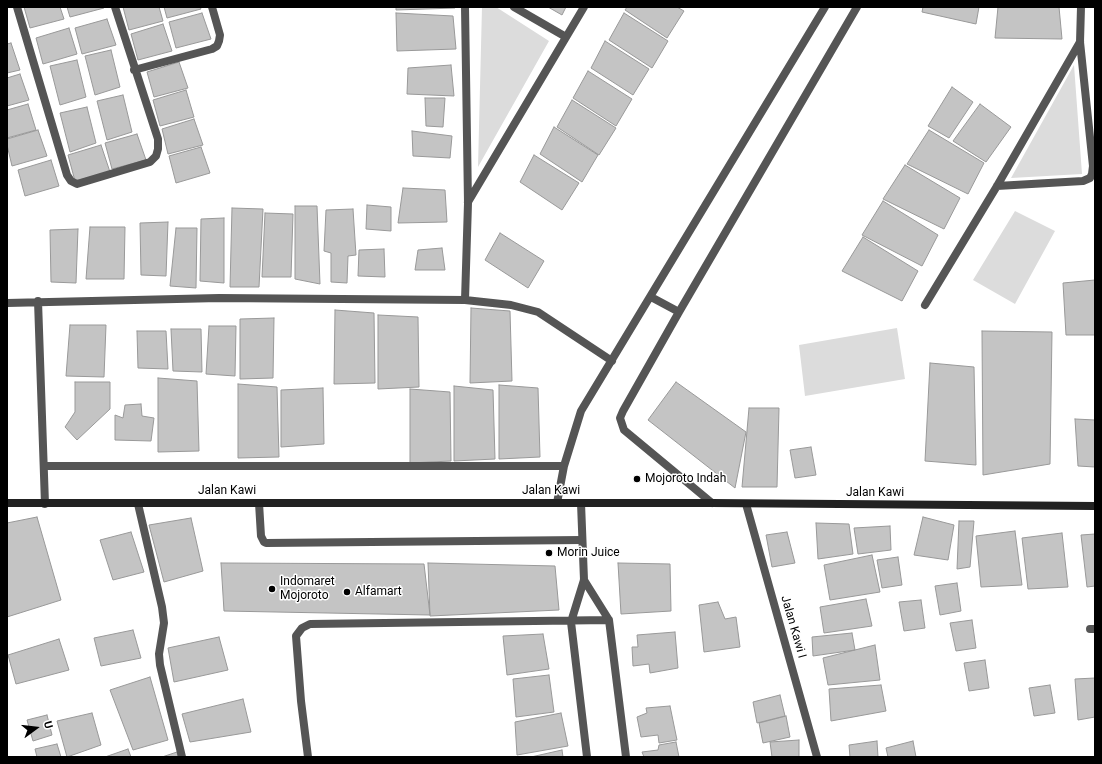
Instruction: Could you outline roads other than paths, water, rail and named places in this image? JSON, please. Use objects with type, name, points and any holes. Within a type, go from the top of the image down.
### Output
[{"type":"main road","name":"Jalan Kawi","points":[[7,503],[712,503],[1095,506]]},
{"type":"street","points":[[18,7],[67,175],[74,183],[80,184],[150,162],[156,156],[158,149],[158,139],[134,70],[115,7]]},
{"type":"street","points":[[134,70],[212,49],[217,46],[220,35],[212,7]]},
{"type":"street","points":[[465,7],[468,203],[465,300]]},
{"type":"street","points":[[514,7],[566,37]]},
{"type":"street","points":[[468,203],[584,7]]},
{"type":"street","points":[[557,503],[564,466],[581,411],[825,7]]},
{"type":"street","points":[[712,503],[624,430],[620,418],[679,312],[857,7]]},
{"type":"street","points":[[998,186],[1083,181],[1090,178],[1092,174],[1093,166],[1080,42],[1081,7]]},
{"type":"street","points":[[925,306],[998,186],[1080,42]]},
{"type":"street","points":[[650,297],[679,312]]},
{"type":"street","points":[[7,303],[38,301],[219,298],[465,300],[511,305],[538,312],[612,361]]},
{"type":"street","points":[[38,301],[45,504]]},
{"type":"street","points":[[44,466],[564,466]]},
{"type":"street","points":[[260,503],[261,536],[266,543],[582,540]]},
{"type":"street","points":[[581,503],[584,580],[571,622],[587,757]]},
{"type":"street","points":[[138,504],[162,606],[164,623],[159,654],[160,666],[182,757]]},
{"type":"street","name":"Jalan Kawi I","points":[[746,504],[817,757]]},
{"type":"street","points":[[584,580],[609,620],[626,757]]},
{"type":"street","points":[[308,757],[301,700],[296,636],[302,628],[310,624],[571,622],[609,620]]},
{"type":"place","name":"Mojoroto Indah","points":[[637,479]]},
{"type":"place","name":"Morin Juice","points":[[549,553]]},
{"type":"place","name":"Indomaret Mojoroto","points":[[272,589]]},
{"type":"place","name":"Alfamart","points":[[347,592]]}]
